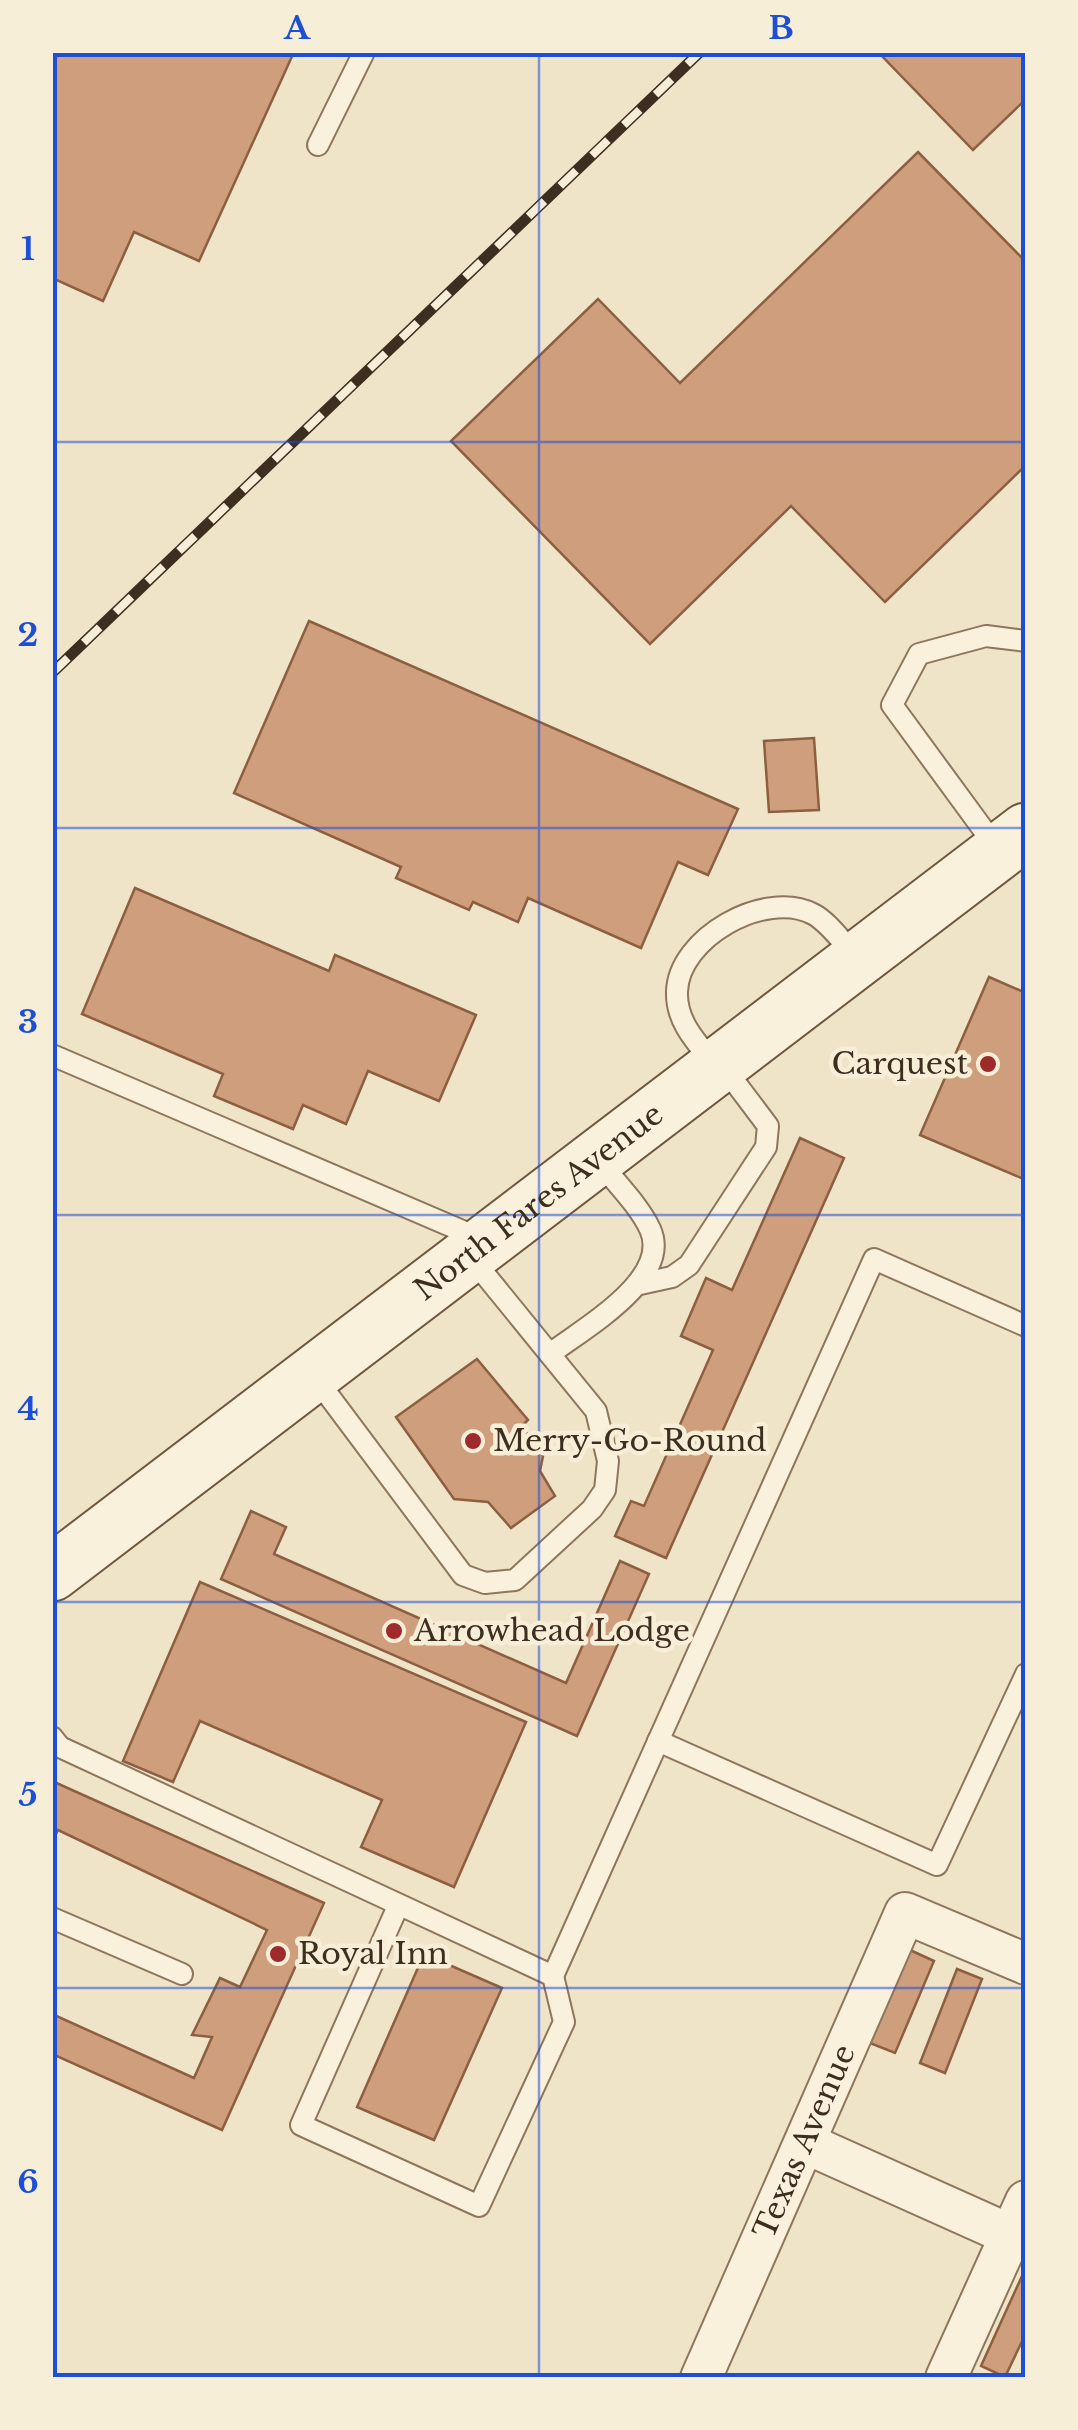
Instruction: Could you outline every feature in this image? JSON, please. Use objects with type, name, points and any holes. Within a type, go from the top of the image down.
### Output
[{"type":"street","name":"North Fares Avenue","points":[[52,1573],[859,959],[1017,849]]},
{"type":"street","name":"Texas Avenue","points":[[701,2378],[905,1912],[1026,1964]]},
{"type":"street","points":[[805,2143],[1020,2226],[946,2378]]},
{"type":"lane","points":[[318,145],[364,52]]},
{"type":"lane","points":[[1017,849],[892,704],[920,654],[986,636],[1026,640]]},
{"type":"lane","points":[[550,1354],[640,1284],[672,1277],[689,1266],[766,1146],[768,1126],[683,1025],[676,990],[690,958],[722,927],[750,910],[784,907],[814,914],[859,959]]},
{"type":"lane","points":[[52,1055],[478,1249],[550,1354],[596,1410],[608,1461],[605,1490],[592,1509],[516,1580],[484,1583],[462,1575],[313,1375]]},
{"type":"lane","points":[[597,1158],[652,1231],[651,1260],[640,1284]]},
{"type":"lane","points":[[398,1906],[301,2124],[478,2206],[564,2022],[553,1976],[874,1258],[1026,1326]]},
{"type":"lane","points":[[658,1740],[936,1864],[1026,1674]]},
{"type":"lane","points":[[52,1737],[60,1748],[553,1976]]},
{"type":"lane","points":[[52,1918],[182,1974]]},
{"type":"building","points":[[52,52],[294,52],[199,261],[134,232],[103,301],[52,278]]},
{"type":"building","points":[[878,52],[1026,52],[1026,99],[973,150]]},
{"type":"building","points":[[918,152],[1026,262],[1026,465],[885,602],[791,506],[650,644],[451,441],[598,299],[680,383]]},
{"type":"building","points":[[309,621],[738,809],[708,875],[678,862],[641,948],[528,898],[518,922],[473,902],[469,910],[396,878],[401,867],[234,793]]},
{"type":"building","points":[[814,738],[819,810],[769,812],[764,741]]},
{"type":"building","points":[[135,888],[329,971],[335,955],[476,1015],[439,1101],[368,1071],[346,1124],[303,1105],[293,1129],[214,1096],[223,1074],[82,1014]]},
{"type":"building","name":"Carquest","points":[[989,977],[1026,993],[1026,1180],[920,1135]]},
{"type":"building","points":[[800,1138],[844,1158],[666,1558],[615,1536],[631,1501],[644,1506],[713,1350],[681,1336],[706,1278],[732,1290]]},
{"type":"building","name":"Merry-Go-Round","points":[[477,1359],[528,1420],[522,1426],[543,1456],[540,1471],[555,1496],[511,1528],[488,1502],[454,1499],[396,1417]]},
{"type":"building","name":"Arrowhead Lodge","points":[[251,1511],[286,1527],[274,1554],[566,1683],[620,1561],[649,1574],[577,1736],[221,1579]]},
{"type":"building","points":[[200,1582],[526,1722],[454,1887],[361,1847],[382,1800],[200,1721],[173,1782],[123,1761]]},
{"type":"building","name":"Royal Inn","points":[[52,1781],[324,1903],[222,2130],[52,2054],[52,2014],[194,2078],[212,2037],[192,2035],[220,1978],[240,1987],[267,1930],[58,1830],[52,1842]]},
{"type":"building","points":[[910,1950],[934,1961],[895,2053],[870,2043]]},
{"type":"building","points":[[424,1954],[502,1988],[434,2140],[357,2107]]},
{"type":"building","points":[[957,1969],[982,1979],[945,2073],[920,2063]]},
{"type":"building","points":[[1022,2276],[1026,2278],[1026,2333],[1005,2377],[981,2366]]},
{"type":"railway","points":[[52,673],[700,52]]},
{"type":"place","name":"Carquest","points":[[988,1064]]},
{"type":"place","name":"Merry-Go-Round","points":[[473,1441]]},
{"type":"place","name":"Arrowhead Lodge","points":[[394,1631]]},
{"type":"place","name":"Royal Inn","points":[[278,1954]]}]
